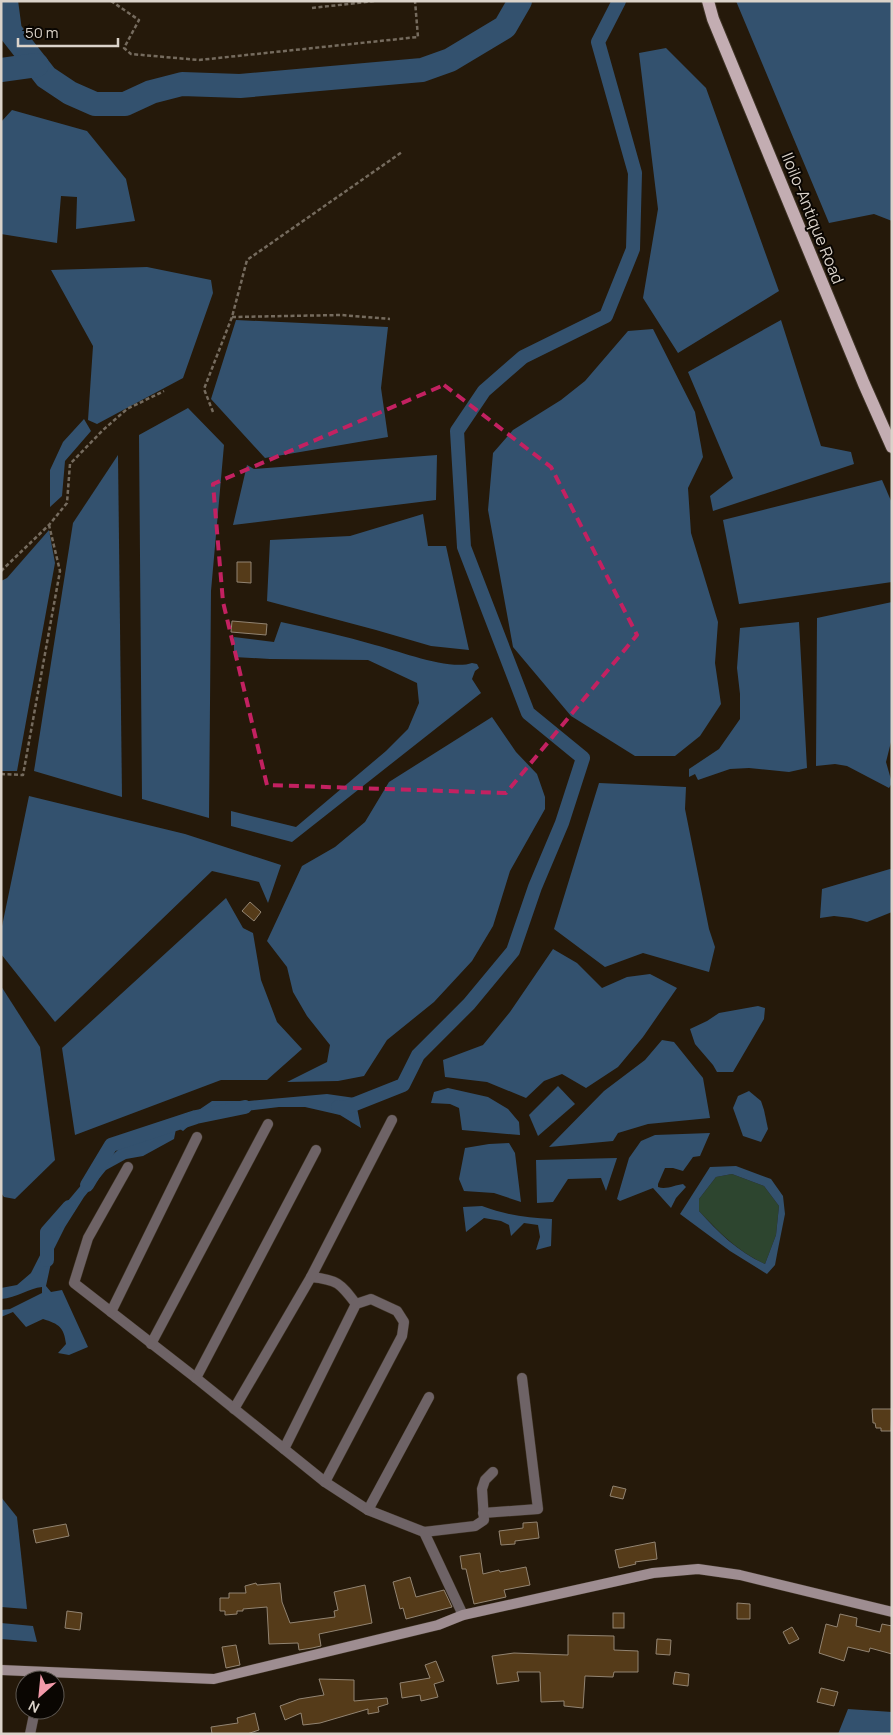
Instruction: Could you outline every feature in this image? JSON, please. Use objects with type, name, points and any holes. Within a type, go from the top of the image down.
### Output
[{"type":"main road","name":"Iloilo-Antique Road","points":[[708,1],[736,74],[864,384],[892,447]]},
{"type":"main road","points":[[65,1676],[214,1679],[438,1625],[462,1615],[653,1573],[698,1569],[740,1575],[892,1612]]},
{"type":"main road","points":[[1,1670],[15,1672]]},
{"type":"street","points":[[234,1409],[312,1276],[392,1120]]},
{"type":"street","points":[[151,1344],[268,1124]]},
{"type":"street","points":[[111,1312],[197,1137]]},
{"type":"street","points":[[196,1378],[316,1150]]},
{"type":"street","points":[[128,1167],[88,1238],[74,1283],[325,1482],[368,1510],[424,1532],[476,1526],[484,1520],[482,1489],[485,1480],[493,1472]]},
{"type":"street","points":[[312,1276],[341,1284],[356,1304]]},
{"type":"street","points":[[284,1449],[356,1304],[371,1298],[397,1311],[404,1322],[402,1336],[325,1482]]},
{"type":"street","points":[[483,1513],[538,1509],[522,1378]]},
{"type":"street","points":[[368,1510],[429,1397]]},
{"type":"street","points":[[424,1532],[462,1615]]},
{"type":"street","points":[[30,1734],[33,1720]]},
{"type":"path","points":[[112,1],[138,20],[124,48],[131,54],[200,60],[418,37],[415,1]]},
{"type":"path","points":[[312,8],[375,1]]},
{"type":"path","points":[[213,412],[204,389],[232,317],[247,260],[402,152]]},
{"type":"path","points":[[232,317],[341,315],[390,320]]},
{"type":"path","points":[[1,571],[49,525],[68,503],[70,464],[103,430],[128,409],[164,391]]},
{"type":"path","points":[[1,774],[23,775],[60,570],[49,525]]},
{"type":"highlighted area","points":[[444,385],[551,467],[637,635],[506,793],[267,785],[223,602],[213,484]]},
{"type":"green space","points":[[732,1174],[764,1186],[779,1206],[776,1235],[765,1264],[737,1247],[699,1211],[699,1199],[716,1177]]},
{"type":"water","points":[[736,1],[892,1],[892,221],[874,214],[829,223]]},
{"type":"water","points":[[666,48],[706,88],[779,291],[678,353],[643,298],[658,209],[639,53]]},
{"type":"water","points":[[12,110],[87,131],[126,179],[135,221],[76,229],[77,197],[61,196],[57,243],[1,234],[1,122]]},
{"type":"water","points":[[147,267],[211,280],[213,293],[183,378],[97,424],[88,420],[93,346],[51,270]]},
{"type":"water","points":[[236,320],[388,327],[381,388],[388,437],[265,458],[211,399]]},
{"type":"water","points":[[781,320],[821,446],[851,452],[854,464],[713,511],[710,496],[733,478],[688,372]]},
{"type":"water","points":[[653,329],[695,412],[703,457],[688,488],[691,533],[718,622],[715,663],[721,704],[700,736],[675,756],[635,756],[571,716],[513,647],[488,510],[493,453],[513,430],[561,400],[585,381],[628,331]]},
{"type":"water","points":[[188,408],[224,445],[211,591],[209,818],[142,799],[139,435]]},
{"type":"water","points":[[84,419],[91,431],[65,461],[62,496],[50,507],[50,470],[63,442]]},
{"type":"water","points":[[118,455],[122,797],[34,771],[73,523]]},
{"type":"water","points":[[437,455],[436,500],[233,525],[247,465],[254,469]]},
{"type":"water","points":[[882,480],[892,503],[892,582],[739,604],[723,520]]},
{"type":"water","points":[[423,514],[428,546],[446,546],[469,650],[431,646],[267,601],[270,540],[350,536]]},
{"type":"water","points":[[49,530],[55,563],[17,771],[1,771],[1,581],[7,578]]},
{"type":"water","points":[[892,602],[892,738],[886,762],[892,783],[889,788],[847,766],[835,764],[816,766],[817,618]]},
{"type":"water","points":[[281,622],[438,662],[462,665],[477,664],[479,668],[475,671],[472,679],[481,693],[292,842],[231,826],[231,811],[296,827],[386,751],[408,729],[419,703],[417,683],[368,660],[234,657],[234,637],[274,642]]},
{"type":"water","points":[[799,622],[807,768],[789,772],[749,768],[730,769],[698,780],[695,774],[689,777],[689,769],[719,749],[740,719],[737,668],[740,628]]},
{"type":"water","points":[[492,717],[516,752],[537,774],[545,797],[545,809],[510,871],[493,926],[472,961],[434,1002],[387,1040],[364,1076],[338,1081],[287,1082],[327,1062],[330,1045],[307,1016],[293,992],[287,967],[267,941],[302,866],[335,847],[365,822],[389,782]]},
{"type":"water","points":[[599,783],[686,787],[685,809],[709,929],[715,947],[709,972],[643,953],[605,967],[554,929]]},
{"type":"water","points":[[29,796],[185,834],[281,865],[268,903],[259,882],[212,871],[55,1022],[1,954],[1,931]]},
{"type":"water","points":[[892,870],[892,912],[867,922],[834,916],[820,918],[822,889]]},
{"type":"water","points":[[226,898],[243,928],[253,933],[261,980],[277,1022],[302,1049],[267,1080],[221,1080],[75,1135],[62,1048]]},
{"type":"water","points":[[553,949],[577,963],[602,988],[627,977],[650,974],[677,988],[643,1037],[618,1067],[586,1088],[562,1074],[544,1081],[526,1098],[487,1082],[445,1077],[443,1060],[483,1045],[510,1012]]},
{"type":"water","points":[[1,986],[40,1047],[55,1160],[15,1199],[4,1197],[1,1193]]},
{"type":"water","points":[[758,1006],[765,1008],[764,1019],[733,1072],[717,1072],[695,1044],[690,1029],[719,1013]]},
{"type":"water","points":[[662,1040],[674,1042],[703,1078],[710,1118],[648,1124],[618,1133],[613,1141],[549,1147],[604,1091],[645,1060]]},
{"type":"water","points":[[558,1086],[575,1104],[538,1136],[529,1115]]},
{"type":"water","points":[[448,1088],[488,1097],[508,1109],[519,1122],[520,1135],[462,1130],[459,1108],[450,1104],[431,1103],[434,1092]]},
{"type":"water","points":[[749,1091],[761,1101],[764,1110],[768,1129],[761,1142],[743,1136],[733,1108],[738,1096]]},
{"type":"water","points":[[327,1094],[355,1098],[361,1128],[340,1115],[305,1107],[212,1111],[199,1117],[183,1131],[175,1126],[212,1101],[249,1101]]},
{"type":"water","points":[[176,1129],[174,1139],[143,1156],[126,1159],[106,1170],[84,1197],[54,1249],[46,1286],[51,1292],[62,1290],[88,1347],[69,1355],[58,1353],[66,1344],[64,1334],[57,1325],[43,1319],[26,1327],[13,1312],[1,1317],[1,1310],[10,1309],[42,1293],[42,1287],[1,1299],[1,1288],[17,1285],[31,1273],[67,1202],[88,1177],[119,1149],[137,1141]]},
{"type":"water","points":[[710,1133],[700,1156],[693,1157],[683,1171],[665,1168],[658,1187],[667,1188],[683,1184],[686,1187],[676,1198],[671,1208],[653,1188],[620,1201],[617,1199],[629,1158],[641,1141],[655,1135]]},
{"type":"water","points":[[509,1143],[515,1153],[521,1202],[494,1193],[464,1191],[459,1179],[465,1148]]},
{"type":"water","points":[[617,1158],[606,1191],[601,1178],[568,1179],[553,1202],[537,1203],[536,1160]]},
{"type":"water","points":[[736,1166],[771,1179],[783,1196],[785,1214],[775,1265],[767,1274],[730,1251],[680,1214],[710,1167]],"holes":[[[732,1174],[764,1186],[779,1206],[776,1235],[765,1264],[746,1254],[729,1241],[699,1211],[699,1199],[716,1177]]]},
{"type":"water","points":[[482,1206],[517,1216],[552,1219],[551,1246],[536,1250],[540,1237],[538,1225],[524,1223],[511,1236],[509,1225],[501,1221],[484,1218],[466,1232],[463,1207]]},
{"type":"water","points":[[1,1497],[17,1517],[27,1609],[1,1607]]},
{"type":"water","points":[[1,1623],[33,1626],[37,1642],[1,1639]]},
{"type":"water","points":[[848,1709],[892,1712],[892,1734],[838,1734]]},
{"type":"building","points":[[237,562],[251,562],[251,583],[237,582]]},
{"type":"building","points":[[232,621],[267,624],[266,635],[231,632]]},
{"type":"building","points":[[250,902],[261,912],[254,921],[242,911]]},
{"type":"building","points":[[872,1409],[892,1409],[891,1431],[881,1431],[881,1428],[876,1428],[875,1423],[873,1423]]},
{"type":"building","points":[[613,1486],[626,1489],[623,1499],[610,1496]]},
{"type":"building","points":[[537,1522],[539,1538],[515,1541],[515,1544],[501,1545],[499,1531],[523,1528],[523,1523]]},
{"type":"building","points":[[66,1524],[69,1536],[36,1543],[33,1530]]},
{"type":"building","points":[[655,1542],[657,1559],[635,1562],[636,1564],[619,1568],[615,1550]]},
{"type":"building","points":[[480,1553],[483,1574],[526,1567],[530,1585],[504,1590],[506,1597],[474,1604],[466,1569],[462,1569],[460,1556]]},
{"type":"building","points":[[410,1577],[416,1597],[444,1590],[452,1607],[406,1619],[403,1608],[400,1609],[393,1582]]},
{"type":"building","points":[[256,1583],[257,1585],[280,1583],[282,1602],[290,1623],[335,1617],[334,1611],[338,1610],[334,1592],[365,1585],[372,1623],[319,1634],[321,1646],[312,1648],[299,1650],[298,1643],[269,1644],[267,1607],[243,1609],[243,1611],[237,1611],[237,1614],[225,1615],[225,1611],[220,1611],[220,1598],[229,1598],[229,1593],[246,1593],[245,1586]]},
{"type":"building","points":[[737,1603],[750,1604],[750,1619],[737,1619]]},
{"type":"building","points":[[67,1611],[82,1613],[80,1630],[65,1628]]},
{"type":"building","points":[[613,1613],[624,1613],[624,1628],[613,1628]]},
{"type":"building","points":[[840,1614],[857,1618],[856,1626],[880,1632],[882,1624],[892,1626],[892,1654],[870,1648],[869,1652],[848,1647],[844,1661],[819,1653],[826,1624],[837,1627]]},
{"type":"building","points":[[792,1627],[799,1639],[789,1644],[783,1632]]},
{"type":"building","points":[[568,1635],[614,1636],[614,1650],[638,1651],[638,1672],[614,1672],[613,1677],[585,1676],[583,1708],[564,1706],[564,1701],[541,1702],[540,1672],[517,1672],[519,1681],[497,1684],[492,1656],[514,1653],[568,1655]]},
{"type":"building","points":[[657,1639],[671,1640],[670,1655],[656,1654]]},
{"type":"building","points":[[236,1645],[240,1665],[226,1668],[222,1647]]},
{"type":"building","points":[[436,1661],[444,1681],[434,1684],[438,1697],[421,1701],[420,1695],[402,1698],[400,1683],[430,1678],[425,1665]]},
{"type":"building","points":[[675,1672],[689,1674],[688,1686],[673,1684]]},
{"type":"building","points":[[319,1679],[354,1680],[354,1701],[387,1698],[388,1704],[378,1707],[379,1712],[368,1714],[368,1709],[320,1723],[303,1725],[301,1713],[285,1720],[280,1706],[299,1699],[324,1695]]},
{"type":"building","points":[[821,1688],[838,1692],[834,1706],[817,1702]]},
{"type":"building","points":[[255,1713],[259,1730],[247,1734],[212,1734],[211,1727],[238,1723],[237,1718]]},
{"type":"waterway","points":[[6,1],[10,31],[46,77],[70,93],[95,104],[125,104],[151,92],[182,84],[240,86],[422,70],[450,60],[505,27],[520,1]]},
{"type":"waterway","points":[[338,1107],[345,1108],[403,1085],[418,1055],[469,1004],[513,951],[535,887],[562,823],[583,758],[528,713],[464,547],[457,431],[484,391],[523,357],[606,316],[633,249],[635,173],[598,42],[619,1]]},
{"type":"waterway","points":[[1,70],[37,65]]},
{"type":"waterway","points":[[87,1185],[111,1145],[196,1117],[245,1107]]},
{"type":"waterway","points":[[47,1260],[47,1232],[69,1207]]}]
